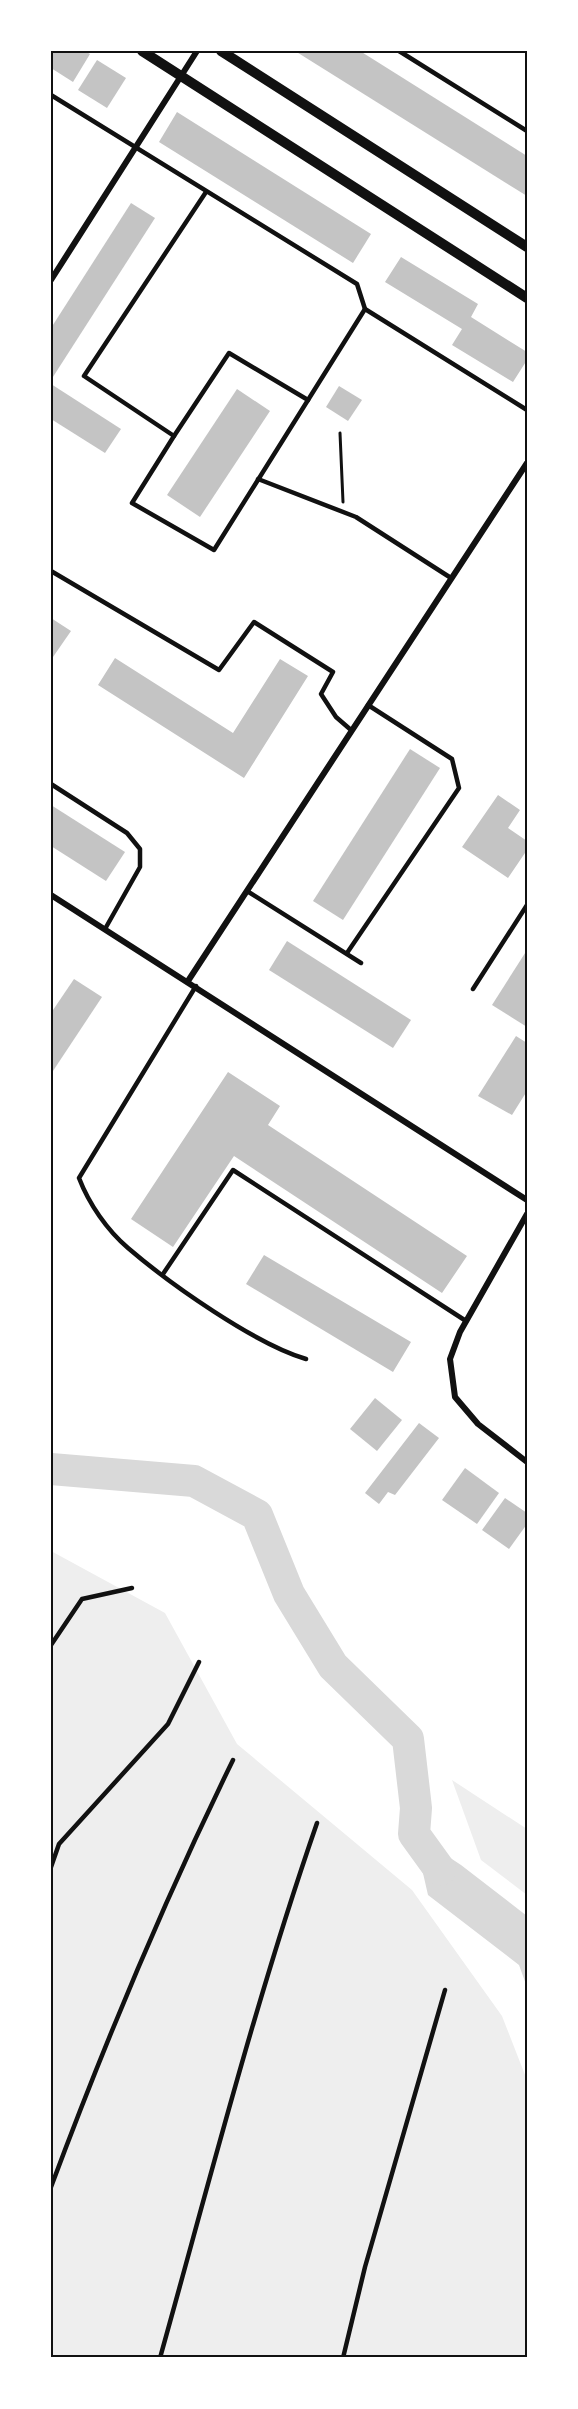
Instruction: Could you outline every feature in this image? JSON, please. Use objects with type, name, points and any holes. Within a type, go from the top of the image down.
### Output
[{"type":"street","points":[[142,51],[527,298]]},
{"type":"street","points":[[51,280],[197,51]]},
{"type":"street","points":[[221,51],[527,247]]},
{"type":"street","points":[[188,981],[527,463]]},
{"type":"street","points":[[51,895],[527,1200]]},
{"type":"street","points":[[527,1214],[466,1321],[450,1359],[455,1397],[478,1424],[527,1462]]},
{"type":"lane","points":[[399,51],[527,131]]},
{"type":"lane","points":[[51,95],[357,284],[365,309],[527,410]]},
{"type":"lane","points":[[174,436],[84,376],[206,192]]},
{"type":"lane","points":[[308,400],[229,353],[132,503],[214,550],[258,479],[308,400],[365,309]]},
{"type":"lane","points":[[258,479],[356,518],[451,578]]},
{"type":"lane","points":[[51,571],[219,670],[254,622],[333,672],[321,694],[336,717],[351,730]]},
{"type":"lane","points":[[346,953],[459,788],[452,759],[368,705]]},
{"type":"lane","points":[[51,784],[127,833],[140,849],[140,867],[105,929]]},
{"type":"lane","points":[[247,891],[362,963]]},
{"type":"lane","points":[[473,988],[527,905]]},
{"type":"lane","points":[[196,986],[78,1178],[95,1211],[127,1248],[207,1306],[276,1347],[306,1359]]},
{"type":"lane","points":[[163,1274],[233,1170],[466,1321]]},
{"type":"lane","points":[[51,1645],[82,1599],[132,1588]]},
{"type":"lane","points":[[51,1866],[59,1844],[168,1724],[199,1662]]},
{"type":"lane","points":[[51,2187],[92,2079],[178,1873],[234,1760]]},
{"type":"lane","points":[[160,2358],[247,2041],[283,1920],[317,1823]]},
{"type":"lane","points":[[343,2358],[365,2267],[445,1990]]},
{"type":"path","points":[[340,433],[344,513]]},
{"type":"shaded area","points":[[51,1551],[165,1613],[237,1744],[412,1890],[502,2016],[527,2080],[527,2358],[51,2358]]},
{"type":"shaded area","points":[[452,1780],[527,1829],[527,1895],[481,1860]]},
{"type":"shaded area","points":[[414,1834],[461,1865],[527,1916],[527,1987],[519,1965],[428,1895]]},
{"type":"building","points":[[51,51],[85,51],[90,54],[73,82],[51,68]]},
{"type":"building","points":[[295,51],[360,51],[527,156],[527,196]]},
{"type":"building","points":[[97,60],[126,78],[107,108],[78,90]]},
{"type":"building","points":[[177,112],[371,234],[353,263],[159,142]]},
{"type":"building","points":[[131,203],[155,218],[51,380],[51,328]]},
{"type":"building","points":[[401,257],[478,304],[471,317],[527,352],[527,360],[513,382],[452,345],[462,329],[385,282]]},
{"type":"building","points":[[51,384],[121,429],[105,453],[51,419]]},
{"type":"building","points":[[339,386],[362,400],[348,421],[326,407]]},
{"type":"building","points":[[237,389],[270,411],[200,517],[167,495]]},
{"type":"building","points":[[51,618],[71,631],[53,657],[51,655]]},
{"type":"building","points":[[115,658],[233,733],[280,659],[308,676],[244,778],[98,685]]},
{"type":"building","points":[[410,749],[440,768],[343,920],[313,901]]},
{"type":"building","points":[[498,795],[520,810],[508,828],[527,841],[527,850],[508,878],[462,847]]},
{"type":"building","points":[[51,805],[125,852],[106,881],[51,846]]},
{"type":"building","points":[[287,941],[411,1020],[393,1048],[269,970]]},
{"type":"building","points":[[527,950],[527,1027],[492,1005]]},
{"type":"building","points":[[74,979],[102,997],[51,1074],[51,1013]]},
{"type":"building","points":[[516,1036],[527,1043],[527,1091],[512,1115],[478,1096]]},
{"type":"building","points":[[228,1072],[280,1106],[268,1125],[467,1256],[442,1293],[234,1156],[173,1247],[131,1219]]},
{"type":"building","points":[[264,1255],[411,1342],[393,1372],[246,1284]]},
{"type":"building","points":[[375,1398],[402,1420],[377,1451],[350,1429]]},
{"type":"building","points":[[419,1423],[439,1438],[395,1495],[388,1492],[379,1504],[365,1493]]},
{"type":"building","points":[[465,1468],[499,1493],[477,1524],[442,1500]]},
{"type":"building","points":[[505,1498],[527,1513],[527,1524],[509,1549],[482,1530]]},
{"type":"waterway","points":[[51,1469],[194,1481],[257,1515],[289,1594],[333,1666],[408,1739],[416,1808],[414,1834],[440,1870]]}]
